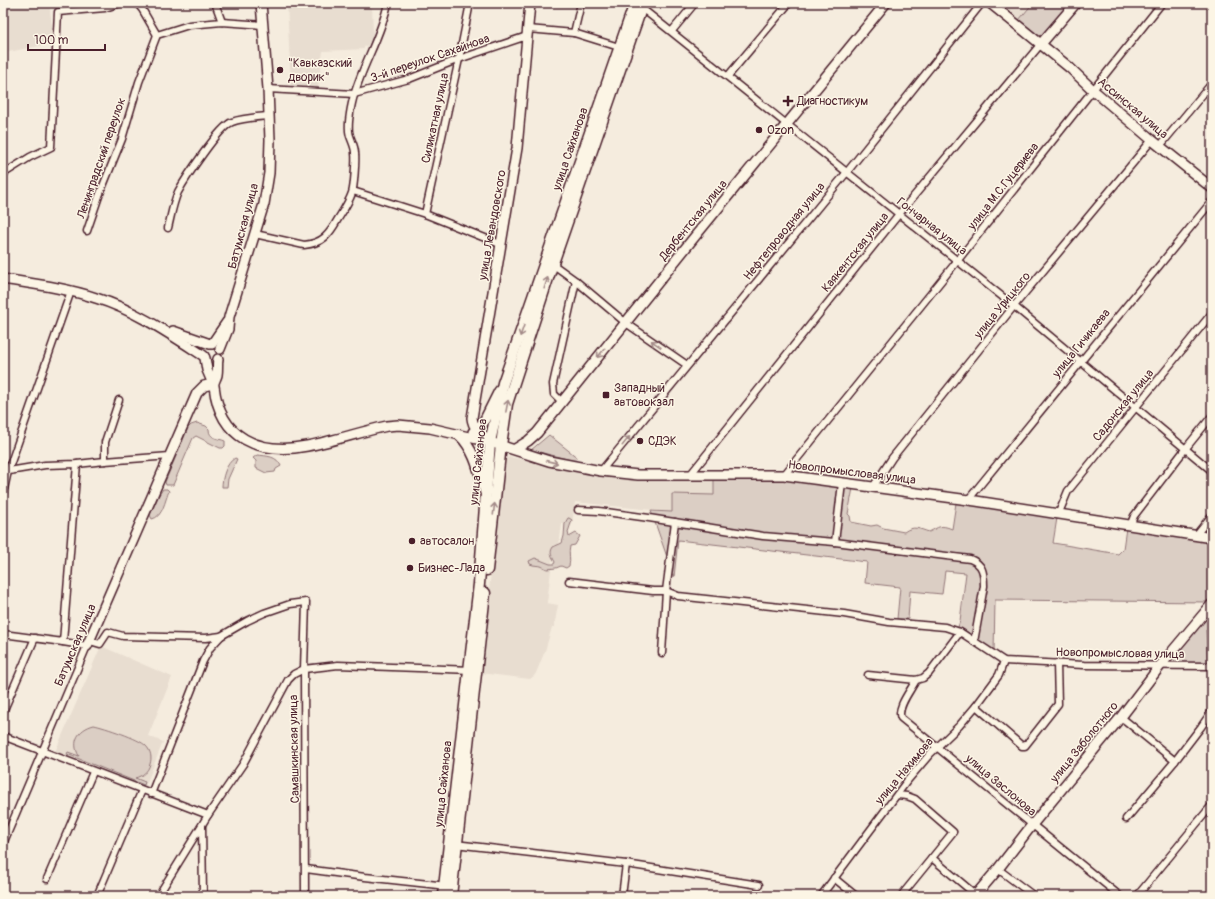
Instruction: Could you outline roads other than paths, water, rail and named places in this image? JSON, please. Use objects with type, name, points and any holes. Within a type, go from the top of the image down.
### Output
[{"type":"main road","name":"улица Сайханова","points":[[473,670],[507,404],[549,262],[619,47],[638,4]]},
{"type":"main road","name":"улица Сайханова","points":[[473,670],[490,442],[503,382],[549,262],[638,4]]},
{"type":"main road","points":[[443,896],[449,889],[473,670]]},
{"type":"street","points":[[3,174],[30,157],[51,147],[58,12],[104,8],[122,3]]},
{"type":"street","points":[[137,3],[157,35],[189,25],[222,22],[263,25]]},
{"type":"street","points":[[215,3],[222,22]]},
{"type":"street","name":"Батумская улица","points":[[230,317],[264,204],[269,173],[268,89],[261,3]]},
{"type":"street","points":[[255,234],[304,245],[320,241],[330,233],[353,192],[356,154],[349,131],[354,94],[377,38],[388,3]]},
{"type":"street","name":"Силикатная улица","points":[[425,214],[470,3]]},
{"type":"street","name":"улица Левандовского","points":[[476,430],[472,418],[517,148],[530,3]]},
{"type":"street","points":[[574,33],[581,3]]},
{"type":"street","points":[[672,31],[695,3]]},
{"type":"street","points":[[728,76],[789,3]]},
{"type":"street","name":"Дербентская улица","points":[[515,449],[537,433],[886,3]]},
{"type":"street","name":"Нефтепроводная улица","points":[[601,471],[847,172],[982,3]]},
{"type":"street","name":"Ассинская улица","points":[[990,3],[1070,68],[1093,90],[1152,140],[1212,188]]},
{"type":"street","points":[[1040,45],[1076,3]]},
{"type":"street","name":"улица М.С.Гуцериева","points":[[784,475],[958,260],[1162,3]]},
{"type":"street","name":"Гончарная улица","points":[[638,4],[787,125],[958,260],[1212,470]]},
{"type":"street","name":"3-й переулок Сахайнова","points":[[268,89],[354,94],[409,79],[527,32],[574,33],[619,47]]},
{"type":"street","name":"Ленинградский переулок","points":[[87,231],[99,196],[122,139],[139,82],[157,35]]},
{"type":"street","name":"Каякентская улица","points":[[690,475],[899,214],[1040,45]]},
{"type":"street","points":[[1160,146],[1212,83]]},
{"type":"street","points":[[168,228],[177,194],[181,186],[217,136],[233,122],[269,116]]},
{"type":"street","name":"улица Урицкого","points":[[873,487],[892,458],[1014,306],[1152,140]]},
{"type":"street","points":[[353,192],[425,214],[500,244]]},
{"type":"street","name":"улица Гичикаева","points":[[968,500],[1212,201]]},
{"type":"street","points":[[549,262],[576,281],[626,323],[687,366]]},
{"type":"street","points":[[3,279],[71,290],[111,303],[158,326],[217,345],[220,349]]},
{"type":"street","points":[[562,402],[554,394],[552,384],[576,281]]},
{"type":"street","points":[[3,494],[6,471],[71,290]]},
{"type":"street","name":"Садонская улица","points":[[1058,515],[1068,491],[1212,313]]},
{"type":"street","points":[[213,384],[207,370],[204,349],[211,344],[230,317]]},
{"type":"street","points":[[213,384],[217,374],[218,359],[221,355],[220,349],[228,329],[230,317]]},
{"type":"street","points":[[158,326],[210,361],[218,359]]},
{"type":"street","points":[[458,434],[471,433],[483,423],[503,382]]},
{"type":"street","name":"Батумская улица","points":[[3,844],[197,393],[204,386],[213,384]]},
{"type":"street","name":"Новопромысловая улица","points":[[213,384],[221,414],[229,428],[244,439],[262,446],[283,448],[306,447],[371,429],[398,425],[430,428],[501,445],[515,449],[529,456],[601,471],[638,475],[784,475],[968,500],[1212,538]]},
{"type":"street","points":[[106,461],[105,442],[119,400]]},
{"type":"street","points":[[1130,526],[1134,516],[1212,416]]},
{"type":"street","points":[[476,430],[490,442]]},
{"type":"street","points":[[458,434],[466,441],[471,449],[486,497]]},
{"type":"street","points":[[6,471],[45,465],[77,464],[170,456]]},
{"type":"street","points":[[63,642],[77,464]]},
{"type":"street","points":[[835,542],[842,483]]},
{"type":"street","points":[[578,510],[599,511],[763,536],[835,542],[966,558],[979,564],[982,568],[984,586],[974,642]]},
{"type":"street","points":[[1196,535],[1212,515]]},
{"type":"street","points":[[662,653],[666,591],[675,522]]},
{"type":"street","points":[[568,582],[666,591],[678,596],[844,614],[889,622],[945,627],[960,632],[1004,661]]},
{"type":"street","name":"Самашкинская улица","points":[[221,636],[264,613],[290,604],[306,602],[304,669],[305,896]]},
{"type":"street","name":"улица Заболотного","points":[[976,896],[1121,717],[1160,666],[1212,604]]},
{"type":"street","points":[[3,634],[88,644],[100,644],[108,632],[123,636],[206,638],[221,636]]},
{"type":"street","points":[[868,675],[916,680],[924,678],[960,632]]},
{"type":"street","points":[[151,794],[203,661],[210,648],[221,636]]},
{"type":"street","points":[[3,712],[35,638]]},
{"type":"street","name":"Новопромысловая улица","points":[[1004,661],[1084,665],[1212,666]]},
{"type":"street","name":"улица Нахимова","points":[[821,896],[897,795],[938,746],[959,726],[976,706],[999,675],[1004,661]]},
{"type":"street","points":[[976,706],[1022,746],[1025,746],[1058,704],[1057,664]]},
{"type":"street","points":[[158,896],[202,824],[243,764],[288,680],[294,674],[304,669],[338,665],[473,670]]},
{"type":"street","name":"улица Заслонова","points":[[916,680],[900,708],[899,715],[1120,896]]},
{"type":"street","points":[[1126,819],[1175,761],[1212,711]]},
{"type":"street","points":[[1121,717],[1175,761]]},
{"type":"street","points":[[3,736],[93,772],[208,815]]},
{"type":"street","points":[[47,879],[93,772]]},
{"type":"street","points":[[97,896],[142,790]]},
{"type":"street","points":[[897,795],[915,799],[953,831],[901,896]]},
{"type":"street","points":[[1137,896],[1212,805]]},
{"type":"street","points":[[202,824],[203,896]]},
{"type":"street","points":[[454,843],[626,864],[759,885]]},
{"type":"street","points":[[932,858],[976,896]]},
{"type":"street","points":[[622,896],[626,864]]},
{"type":"street","points":[[306,869],[449,889]]},
{"type":"street","points":[[998,869],[1034,896]]},
{"type":"street","points":[[834,878],[856,896]]},
{"type":"place","name":"\"Кавказский дворик\"","points":[[280,70]]},
{"type":"place","name":"Диагностикум","points":[[788,101]]},
{"type":"place","name":"Ozon","points":[[759,130]]},
{"type":"place","name":"Западный автовокзал","points":[[606,395]]},
{"type":"place","name":"СДЭК","points":[[640,441]]},
{"type":"place","name":"автосалон","points":[[412,541]]},
{"type":"place","name":"Бизнес-Лада","points":[[410,568]]}]
